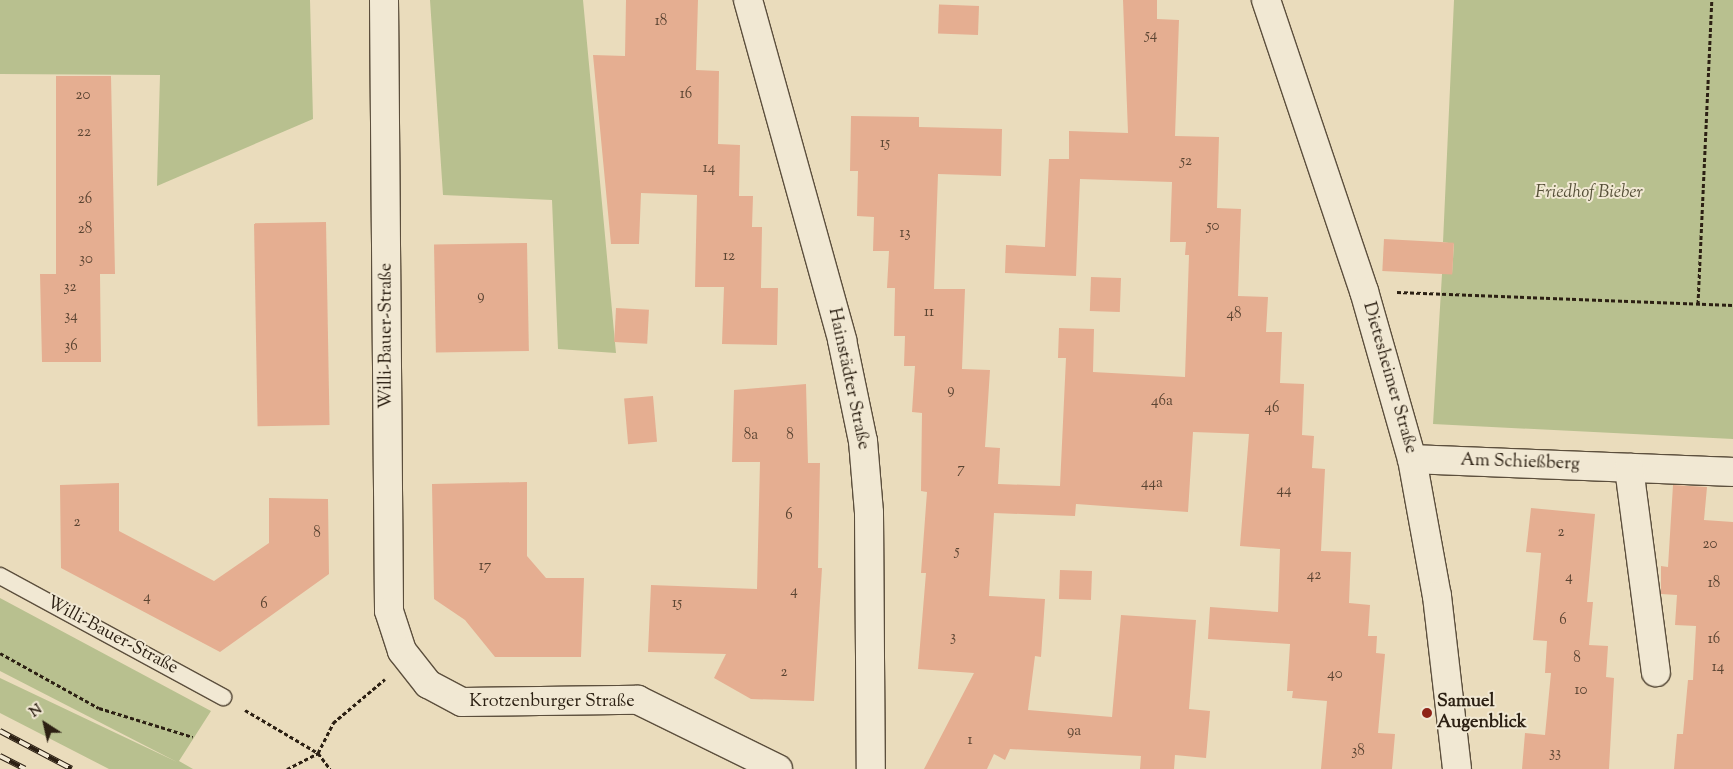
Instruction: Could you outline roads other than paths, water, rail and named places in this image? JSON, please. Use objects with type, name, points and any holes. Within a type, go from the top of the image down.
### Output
[{"type":"street","name":"Willi-Bauer-Straße","points":[[384,0],[389,610],[394,632],[413,667]]},
{"type":"street","name":"Hainstädter Straße","points":[[748,0],[842,340],[862,432],[869,513],[871,769]]},
{"type":"street","name":"Dietesheimer Straße","points":[[1266,0],[1364,291],[1412,459],[1437,596],[1457,769]]},
{"type":"street","name":"Am Schießberg","points":[[1412,459],[1733,472]]},
{"type":"street","points":[[1629,468],[1656,672]]},
{"type":"street","name":"Krotzenburger Straße","points":[[413,667],[442,694],[462,702],[638,700],[778,769]]},
{"type":"lane","name":"Willi-Bauer-Straße","points":[[0,576],[223,697]]},
{"type":"railway","points":[[0,731],[72,769]]},
{"type":"railway","points":[[0,756],[25,769]]},
{"type":"place","name":"Samuel Augenblick","points":[[1427,713]]},
{"type":"park label","name":"Friedhof Bieber","points":[[1589,193]]}]
